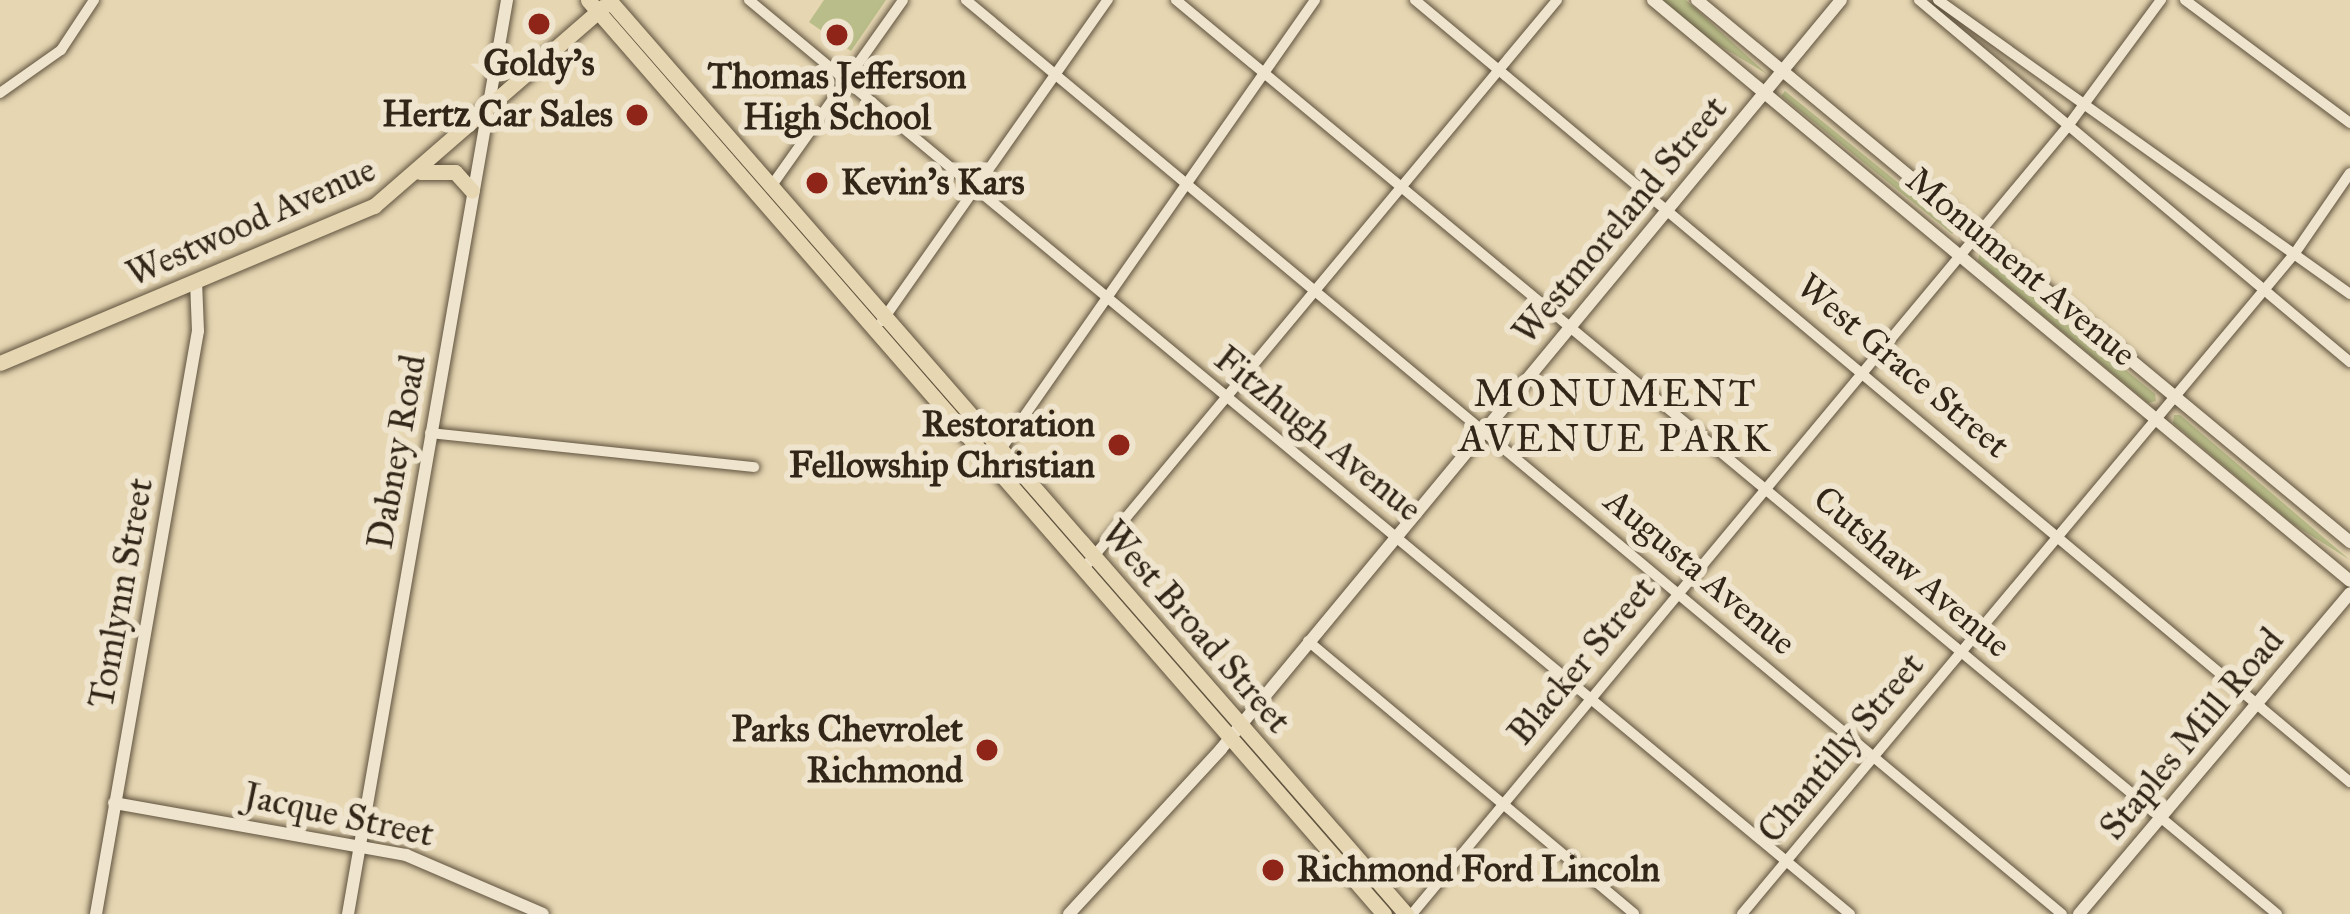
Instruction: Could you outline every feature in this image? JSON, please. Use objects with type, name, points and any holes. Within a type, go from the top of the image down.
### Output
[{"type":"main road","name":"Westwood Avenue","points":[[0,363],[355,216],[420,172],[603,2]]},
{"type":"main road","name":"West Broad Street","points":[[603,2],[1235,730],[1384,914]]},
{"type":"main road","points":[[420,172],[455,172],[472,191]]},
{"type":"main road","name":"West Broad Street","points":[[1235,730],[1409,914]]},
{"type":"street","points":[[0,93],[61,50],[94,0]]},
{"type":"street","name":"Dabney Road","points":[[348,914],[507,0]]},
{"type":"street","name":"Fitzhugh Avenue","points":[[749,0],[1850,914]]},
{"type":"street","points":[[767,192],[903,0]]},
{"type":"street","name":"Augusta Avenue","points":[[966,0],[2062,914]]},
{"type":"street","points":[[881,323],[1108,0]]},
{"type":"street","name":"Cutshaw Avenue","points":[[1176,0],[1267,70],[1400,186],[2277,914]]},
{"type":"street","points":[[996,456],[1315,0]]},
{"type":"street","name":"West Grace Street","points":[[1414,0],[2350,782]]},
{"type":"street","points":[[1089,562],[1558,0]]},
{"type":"street","name":"Monument Avenue","points":[[1652,0],[2350,581]]},
{"type":"street","name":"Monument Avenue","points":[[1697,0],[2350,542]]},
{"type":"street","name":"Westmoreland Street","points":[[1069,914],[1235,730],[1841,0]]},
{"type":"street","points":[[1919,0],[2350,362]]},
{"type":"street","points":[[1938,0],[2350,293]]},
{"type":"street","name":"Blacker Street","points":[[1409,914],[2068,127],[2161,0]]},
{"type":"street","points":[[2185,0],[2350,122]]},
{"type":"street","name":"Chantilly Street","points":[[1742,914],[2295,253],[2350,173]]},
{"type":"street","name":"Tomlynn Street","points":[[96,914],[198,331],[196,282]]},
{"type":"street","points":[[430,433],[754,467]]},
{"type":"street","name":"Staples Mill Road","points":[[2079,914],[2350,593]]},
{"type":"street","points":[[1308,641],[1634,914]]},
{"type":"street","name":"Jacque Street","points":[[114,803],[359,845],[435,865],[542,914]]},
{"type":"green space","points":[[824,0],[886,0],[851,51],[809,22]]},
{"type":"green space","points":[[1663,0],[1686,0],[1767,74],[1712,41]]},
{"type":"green space","points":[[1785,91],[1956,229],[1952,234],[1781,96]]},
{"type":"green space","points":[[1980,251],[2155,394],[2156,401],[2148,403],[1978,261]]},
{"type":"green space","points":[[2174,415],[2180,415],[2350,560],[2293,524],[2173,423]]},
{"type":"place","name":"Goldy's","points":[[539,24]]},
{"type":"place","name":"Thomas Jefferson High School","points":[[837,35]]},
{"type":"place","name":"Hertz Car Sales","points":[[637,115]]},
{"type":"place","name":"Kevin's Kars","points":[[817,183]]},
{"type":"place","name":"Restoration Fellowship Christian","points":[[1119,445]]},
{"type":"place","name":"Parks Chevrolet Richmond","points":[[987,750]]},
{"type":"place","name":"Richmond Ford Lincoln","points":[[1273,870]]},
{"type":"district","name":"MONUMENT AVENUE PARK","points":[[1616,416]]}]
